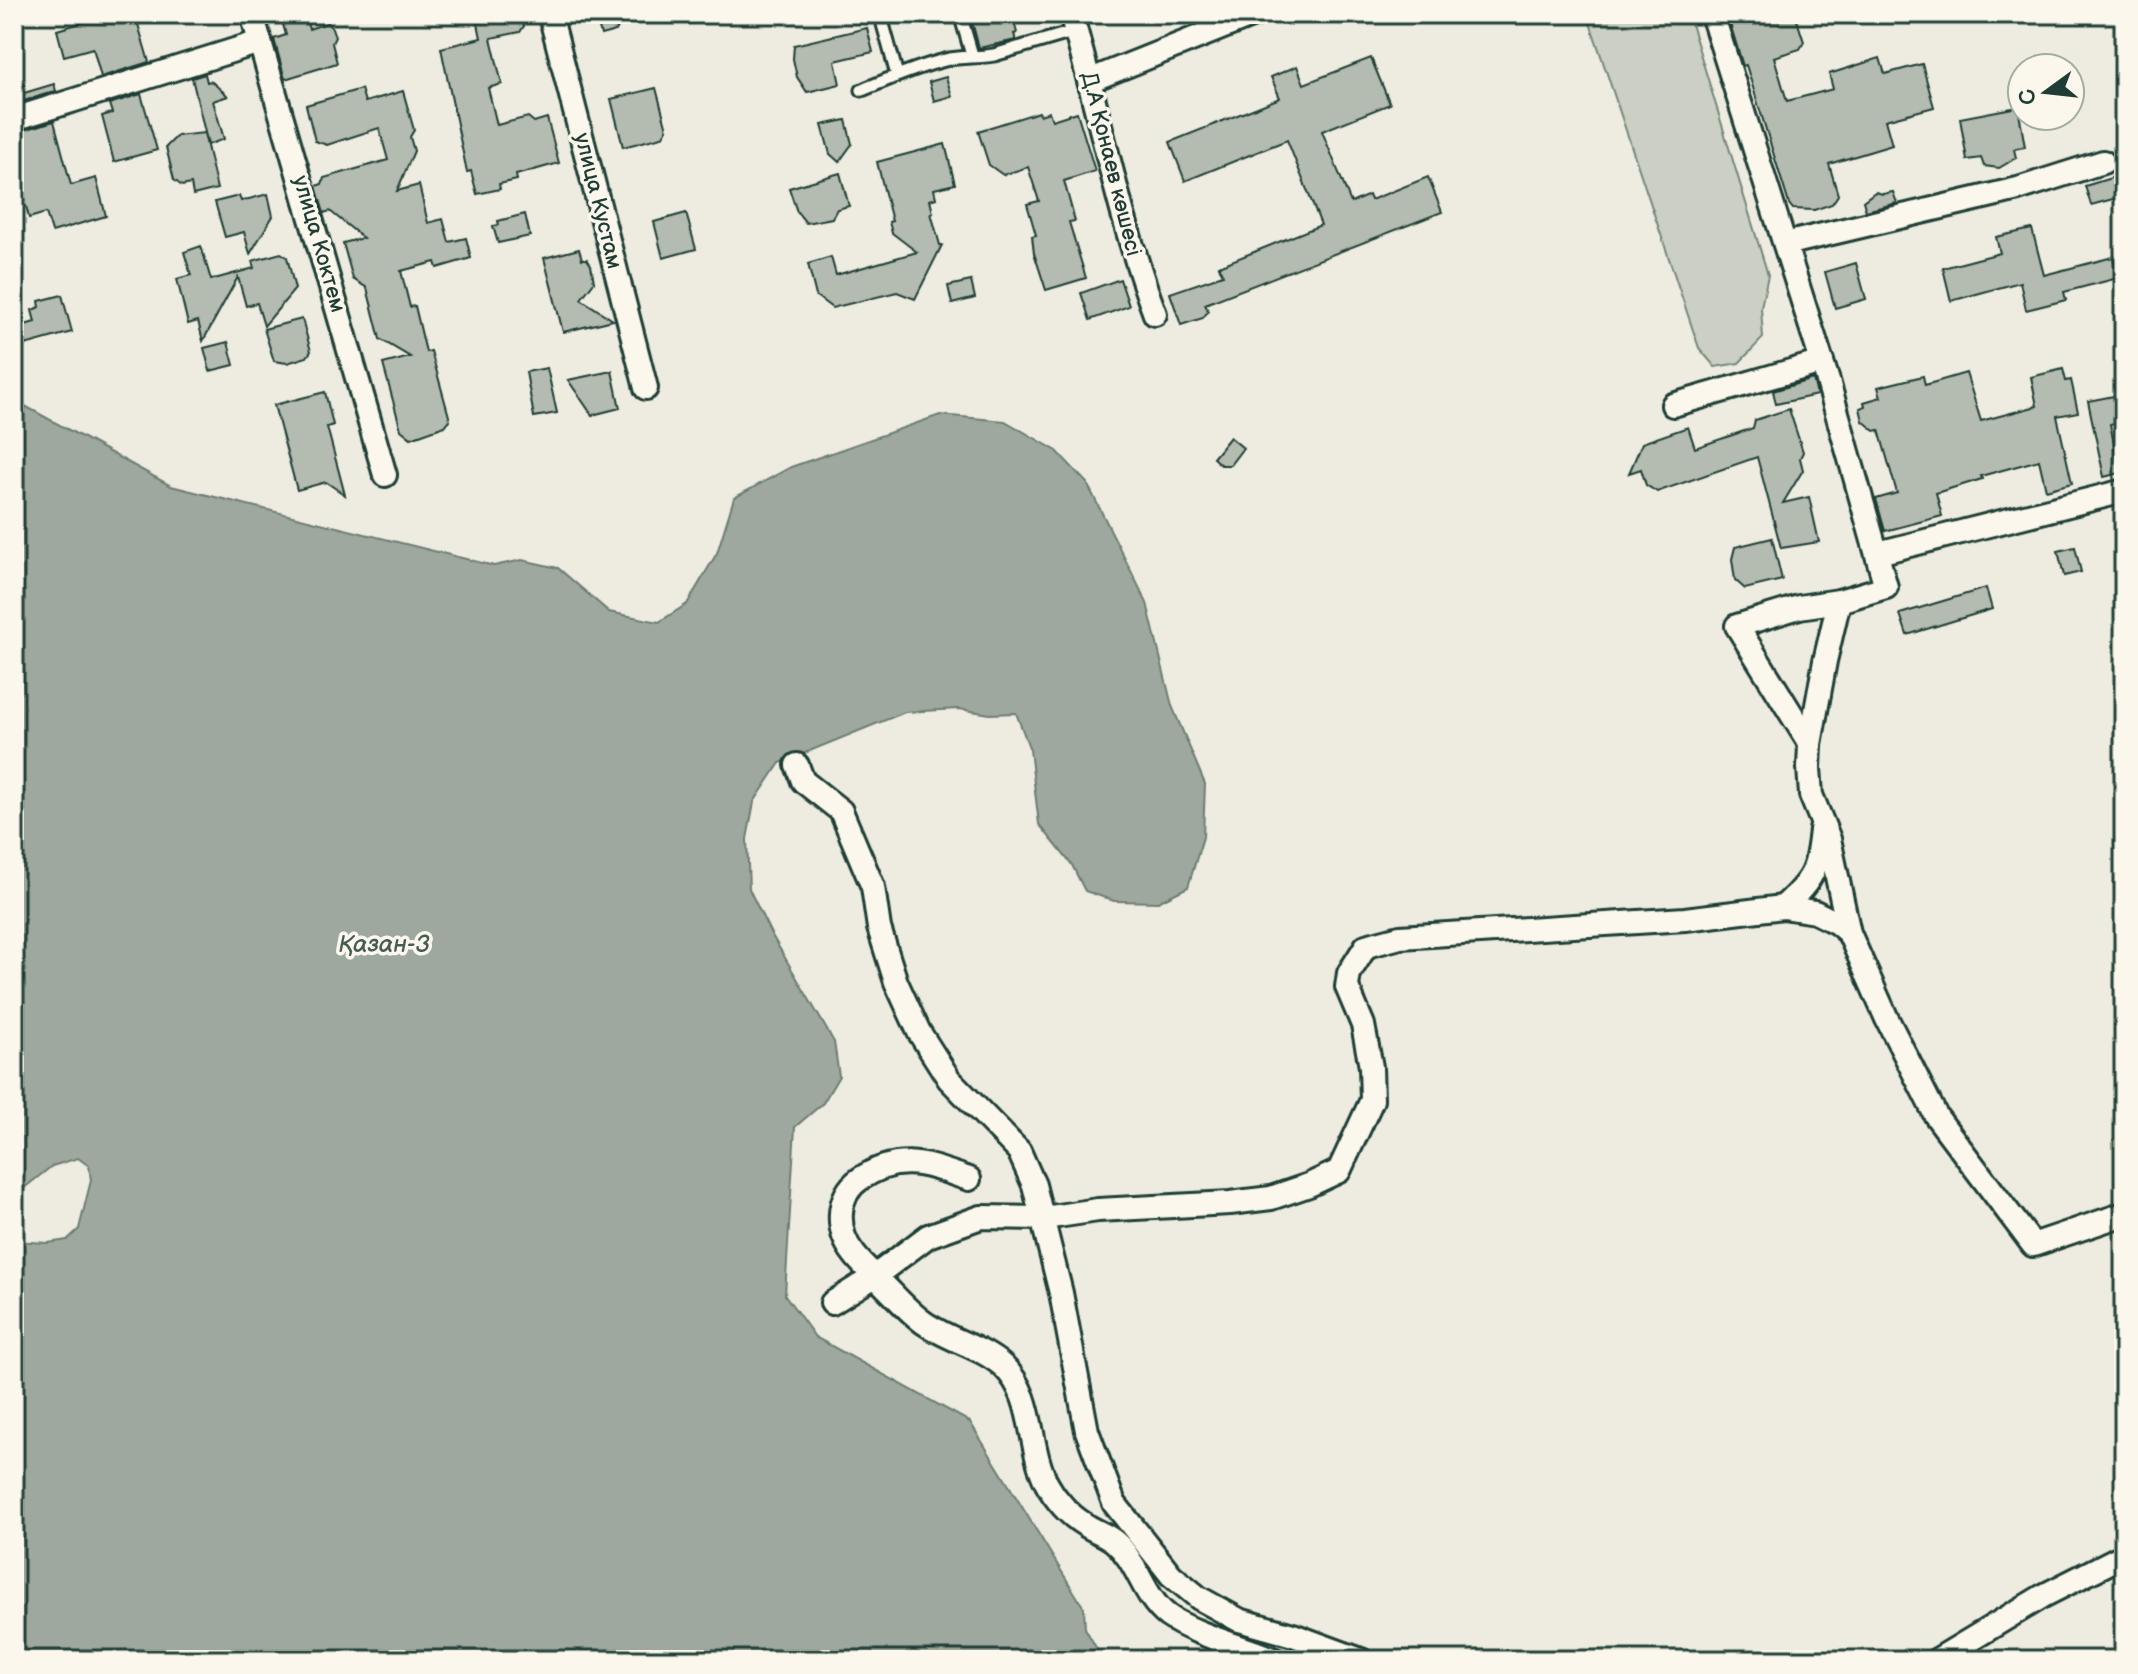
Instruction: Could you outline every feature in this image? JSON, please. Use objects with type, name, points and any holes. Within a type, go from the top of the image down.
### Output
[{"type":"street","name":"улица Коктем","points":[[252,14],[385,475]]},
{"type":"street","name":"улица Кустам","points":[[550,14],[646,388]]},
{"type":"street","points":[[1091,80],[1215,21],[1256,14]]},
{"type":"street","points":[[1712,14],[1822,362],[1886,587],[1839,601],[1799,607],[1737,626],[1810,744]]},
{"type":"street","name":"Д.А Қонаев көшесі","points":[[1073,22],[1091,80],[1131,247],[1155,314]]},
{"type":"street","points":[[14,119],[260,42]]},
{"type":"street","points":[[1785,244],[2018,189],[2103,162]]},
{"type":"street","points":[[1673,405],[1822,362]]},
{"type":"street","points":[[1878,553],[2124,491]]},
{"type":"street","points":[[1839,601],[1810,744],[1811,795],[1829,839],[1849,933],[1887,1019],[1936,1116],[2033,1245],[2124,1214]]},
{"type":"street","points":[[797,765],[803,781],[841,811],[873,887],[879,928],[896,982],[919,1032],[949,1079],[1019,1151],[1034,1185],[1074,1350],[1087,1431],[1114,1503],[1171,1575],[1199,1598],[1239,1620],[1293,1635],[1361,1660]]},
{"type":"street","points":[[1783,907],[1803,889],[1817,866],[1821,825]]},
{"type":"street","points":[[832,1303],[875,1276],[928,1236],[981,1217],[1044,1218],[1098,1210],[1165,1208],[1271,1198],[1339,1171],[1372,1100],[1371,1067],[1363,1025],[1347,987],[1349,973],[1366,946],[1400,937],[1685,919],[1783,907],[1815,912],[1849,933]]},
{"type":"street","points":[[969,1179],[920,1162],[901,1162],[874,1170],[852,1185],[842,1204],[840,1225],[852,1253],[921,1321],[946,1337],[976,1348],[1010,1374],[1028,1409],[1033,1443],[1047,1483],[1061,1504],[1084,1524],[1108,1536],[1125,1551],[1146,1591],[1168,1615],[1208,1635],[1275,1660]]},
{"type":"street","points":[[1937,1660],[2043,1596],[2124,1555]]},
{"type":"lane","points":[[960,14],[972,55]]},
{"type":"lane","points":[[881,17],[897,75]]},
{"type":"lane","points":[[862,90],[945,60],[994,55],[1073,22]]},
{"type":"shaded area","points":[[1587,14],[1688,14],[1768,275],[1761,307],[1763,338],[1739,363],[1715,367],[1699,348]]},
{"type":"water","name":"Қазан-3","points":[[14,400],[171,486],[494,566],[522,560],[558,568],[609,612],[659,622],[687,604],[717,553],[734,498],[791,467],[940,415],[1005,421],[1057,451],[1087,483],[1147,603],[1172,706],[1205,784],[1203,837],[1188,887],[1158,902],[1114,901],[1085,891],[1072,865],[1039,824],[1030,750],[1016,713],[990,714],[959,709],[905,712],[780,763],[754,802],[747,839],[749,889],[770,932],[834,1042],[839,1076],[823,1103],[795,1127],[785,1295],[815,1337],[970,1422],[1084,1608],[1085,1628],[1103,1660],[14,1660],[14,1241],[48,1243],[67,1240],[79,1229],[91,1180],[89,1166],[78,1158],[52,1166],[14,1196]]},
{"type":"building","points":[[82,14],[135,14],[149,62],[101,77],[93,48],[64,56],[57,30],[84,22]]},
{"type":"building","points":[[280,14],[304,14],[309,29],[327,23],[335,37],[332,43],[337,63],[285,79],[274,39],[286,35]]},
{"type":"building","points":[[476,14],[522,14],[524,26],[520,32],[491,38],[502,84],[488,88],[497,125],[528,117],[534,122],[547,118],[559,163],[516,175],[517,180],[499,184],[500,189],[477,194],[471,171],[467,172],[441,48],[481,38]]},
{"type":"building","points":[[595,14],[616,14],[619,25],[616,31],[601,35]]},
{"type":"building","points":[[970,14],[1012,14],[1016,40],[979,48]]},
{"type":"building","points":[[1727,14],[1795,14],[1804,42],[1800,49],[1774,57],[1787,101],[1833,89],[1829,74],[1880,58],[1885,74],[1922,64],[1934,107],[1885,120],[1892,145],[1829,164],[1838,195],[1832,204],[1814,210],[1793,209]]},
{"type":"building","points":[[867,28],[873,52],[835,61],[840,84],[807,92],[797,77],[794,45]]},
{"type":"building","points":[[1371,58],[1390,104],[1322,131],[1351,203],[1369,195],[1371,200],[1428,177],[1442,212],[1205,304],[1208,311],[1203,318],[1181,325],[1170,293],[1223,275],[1219,266],[1321,225],[1287,140],[1185,181],[1170,142],[1280,98],[1271,77],[1297,66],[1304,84]]},
{"type":"building","points":[[205,74],[207,82],[211,81],[228,96],[213,101],[224,139],[208,145],[192,78]]},
{"type":"building","points":[[946,77],[952,96],[934,101],[929,82]]},
{"type":"building","points":[[54,84],[56,91],[14,104],[14,96]]},
{"type":"building","points":[[656,88],[667,129],[662,137],[623,147],[611,99]]},
{"type":"building","points":[[361,89],[365,102],[403,91],[414,130],[410,137],[414,151],[397,191],[419,185],[428,223],[443,219],[449,242],[466,238],[471,258],[437,268],[435,262],[401,271],[410,307],[415,306],[426,352],[431,351],[450,420],[445,426],[411,438],[401,430],[383,364],[410,357],[380,339],[367,288],[353,279],[343,243],[363,238],[330,211],[324,213],[316,186],[322,184],[324,178],[388,160],[379,128],[327,145],[315,141],[306,105]]},
{"type":"building","points":[[141,94],[157,150],[114,162],[102,116],[112,113],[109,104]]},
{"type":"building","points":[[2006,109],[2006,132],[2022,132],[2025,147],[2014,149],[2016,158],[1999,168],[1984,166],[1981,158],[1967,160],[1960,118]]},
{"type":"building","points":[[1039,112],[1040,115],[1049,112],[1052,120],[1077,112],[1095,171],[1064,181],[1075,221],[1069,222],[1086,278],[1046,290],[1034,253],[1032,236],[1036,235],[1027,204],[1039,201],[1028,167],[1003,175],[989,165],[978,131]]},
{"type":"building","points":[[846,120],[852,144],[839,162],[830,154],[822,125]]},
{"type":"building","points":[[54,121],[71,185],[96,178],[106,216],[52,232],[46,213],[29,218],[26,206],[14,209],[14,133]]},
{"type":"building","points":[[204,133],[217,189],[193,195],[191,184],[182,186],[174,180],[166,147],[177,136]]},
{"type":"building","points":[[945,144],[955,184],[934,189],[936,198],[930,200],[942,245],[915,299],[897,292],[832,308],[816,296],[808,264],[831,257],[836,275],[917,252],[892,233],[889,222],[892,221],[877,162]]},
{"type":"building","points":[[840,173],[849,206],[837,209],[832,218],[806,223],[797,212],[789,188]]},
{"type":"building","points":[[2124,174],[2124,196],[2091,205],[2085,186]]},
{"type":"building","points":[[1875,192],[1893,192],[1897,203],[1866,211],[1863,201]]},
{"type":"building","points":[[268,194],[273,216],[250,254],[244,232],[225,237],[215,202],[239,196],[241,201]]},
{"type":"building","points":[[686,213],[696,249],[663,258],[654,222]]},
{"type":"building","points":[[525,214],[530,236],[498,243],[493,226],[499,225],[498,221]]},
{"type":"building","points":[[2032,229],[2044,275],[2113,257],[2118,278],[2064,292],[2066,300],[2026,310],[2020,282],[1951,301],[1943,268],[2000,253],[1996,237]]},
{"type":"building","points":[[201,246],[211,280],[254,268],[252,261],[281,253],[287,257],[295,289],[264,326],[257,303],[246,306],[238,277],[203,341],[198,321],[188,324],[177,279],[191,275],[184,252]]},
{"type":"building","points":[[579,249],[582,259],[587,259],[591,265],[594,282],[581,299],[613,320],[563,332],[544,258]]},
{"type":"building","points":[[1856,263],[1866,299],[1835,308],[1825,272]]},
{"type":"building","points":[[1120,279],[1129,306],[1090,320],[1081,293]]},
{"type":"building","points":[[971,281],[975,298],[952,304],[948,286]]},
{"type":"building","points":[[62,295],[72,332],[14,348],[14,328],[35,322],[32,310],[40,307],[39,301]]},
{"type":"building","points":[[302,319],[311,351],[307,357],[287,363],[274,361],[264,329]]},
{"type":"building","points":[[228,342],[234,365],[210,371],[204,348]]},
{"type":"building","points":[[547,368],[557,413],[534,417],[526,372]]},
{"type":"building","points":[[2063,369],[2066,381],[2071,380],[2078,412],[2057,416],[2072,483],[2046,490],[2039,460],[1981,476],[1982,479],[1936,493],[1942,516],[1885,531],[1876,499],[1897,493],[1879,430],[1875,431],[1863,421],[1860,408],[1865,406],[1864,402],[1881,397],[1878,387],[1923,376],[1925,385],[1966,373],[1981,421],[2037,406],[2031,377]]},
{"type":"building","points":[[612,371],[620,408],[592,415],[568,380]]},
{"type":"building","points":[[1813,379],[1817,395],[1776,404],[1773,391]]},
{"type":"building","points":[[325,392],[333,425],[327,427],[345,495],[326,482],[297,490],[274,405]]},
{"type":"building","points":[[2124,394],[2124,421],[2110,424],[2120,473],[2104,477],[2088,401]]},
{"type":"building","points":[[1789,409],[1803,452],[1800,458],[1803,470],[1783,503],[1809,497],[1819,542],[1781,548],[1757,457],[1657,492],[1646,485],[1641,469],[1629,473],[1642,443],[1688,427],[1695,448],[1753,428],[1755,420]]},
{"type":"building","points":[[1230,437],[1243,448],[1230,465],[1221,465],[1213,458]]},
{"type":"building","points":[[1772,538],[1782,580],[1745,589],[1735,580],[1732,559],[1735,547]]},
{"type":"building","points":[[2075,547],[2081,572],[2064,576],[2058,551]]},
{"type":"building","points":[[1986,588],[1992,609],[1907,635],[1900,614]]}]
